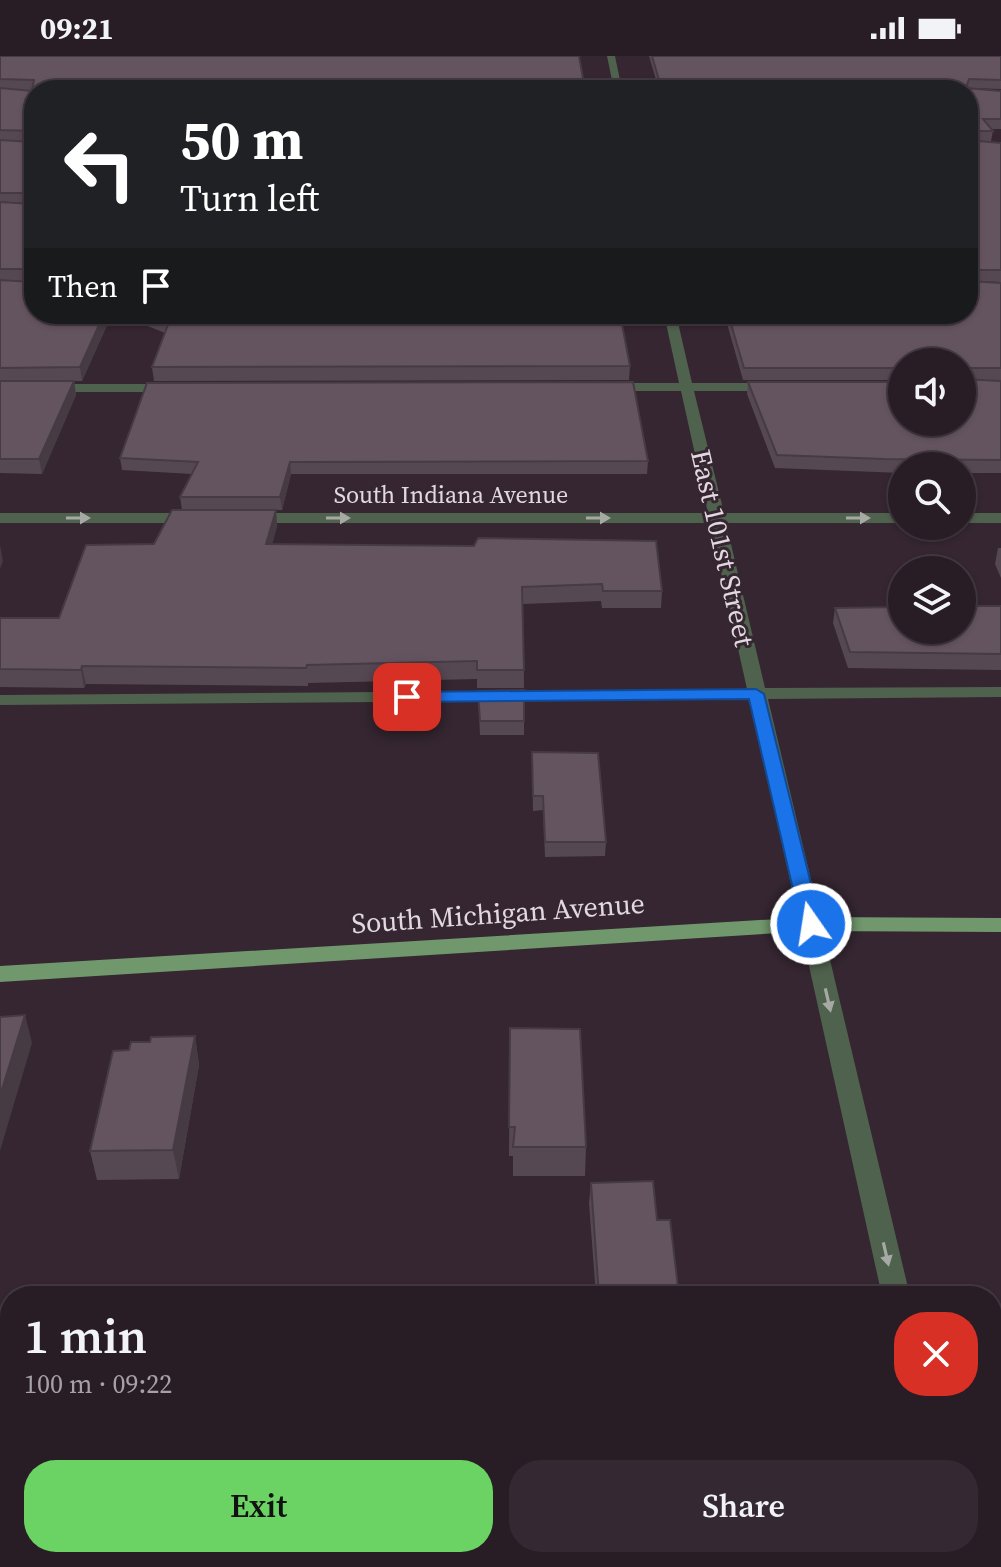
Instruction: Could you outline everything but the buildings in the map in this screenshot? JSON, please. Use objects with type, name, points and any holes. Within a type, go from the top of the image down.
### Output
[{"type":"main road","name":"South Michigan Avenue","points":[[0,974],[811,924],[1001,925]]},
{"type":"street","points":[[611,56],[616,80]]},
{"type":"street","name":"East 101st Street","points":[[672,324],[894,1286]]},
{"type":"street","points":[[588,387],[794,387]]},
{"type":"street","points":[[0,388],[191,388]]},
{"type":"street","points":[[0,518],[204,518]]},
{"type":"street","name":"South Indiana Avenue","points":[[235,518],[888,518]]},
{"type":"street","points":[[976,518],[1001,518]]},
{"type":"street","points":[[0,700],[1001,692]]},
{"type":"route","points":[[407,697],[756,694],[811,924]]}]
